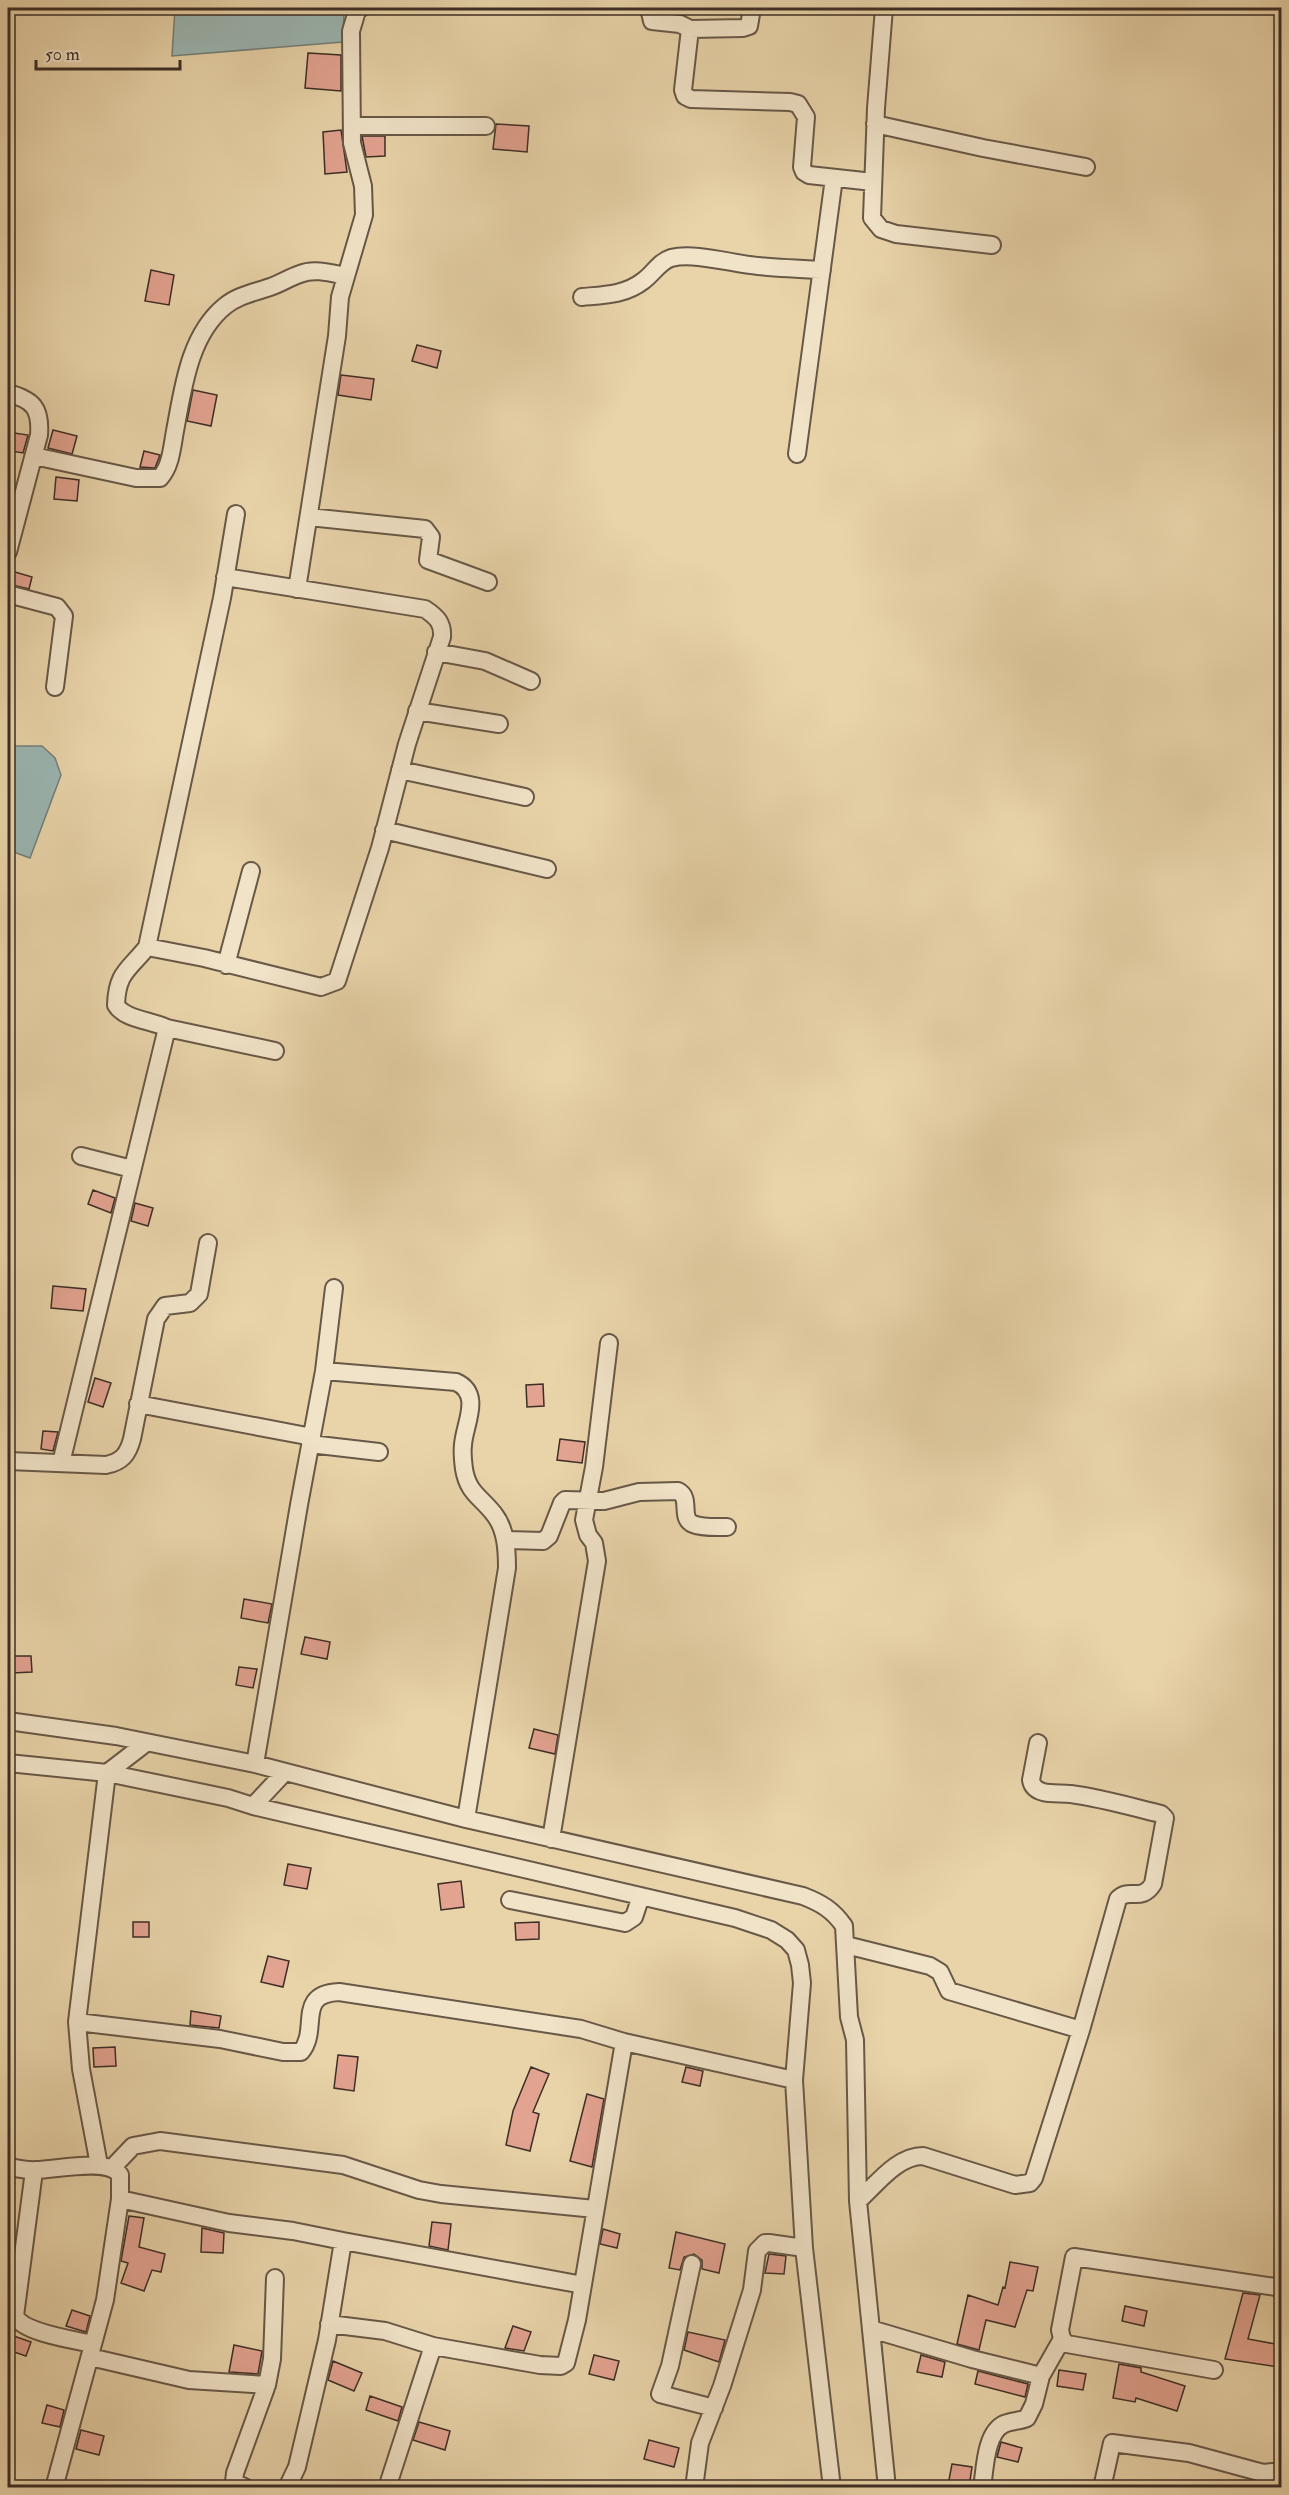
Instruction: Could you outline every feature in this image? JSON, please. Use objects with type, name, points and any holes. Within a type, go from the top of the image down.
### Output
[{"type":"street","points":[[297,589],[338,336],[340,297],[364,215],[363,186],[354,155],[351,31],[357,11],[361,8]]},
{"type":"street","points":[[649,8],[652,21],[680,24],[690,29],[749,26],[752,8]]},
{"type":"street","points":[[884,8],[872,218],[881,229],[896,234],[992,245]]},
{"type":"street","points":[[690,29],[683,90],[685,96],[691,99],[798,104],[806,117],[802,167],[804,172],[809,175],[873,182]]},
{"type":"street","points":[[876,124],[983,148],[1086,167]]},
{"type":"street","points":[[353,126],[486,126]]},
{"type":"street","points":[[797,454],[834,178]]},
{"type":"street","points":[[582,297],[615,294],[628,290],[645,280],[670,258],[686,257],[758,266],[822,270]]},
{"type":"street","points":[[34,456],[136,478],[160,478],[166,471],[169,460],[187,369],[205,329],[224,306],[243,295],[308,271],[345,276]]},
{"type":"street","points":[[8,393],[29,400],[37,411],[40,424],[34,456],[8,552]]},
{"type":"street","points":[[236,514],[225,577],[147,947],[121,975],[116,991],[116,1005],[125,1016],[150,1020],[167,1028],[275,1051]]},
{"type":"street","points":[[309,517],[425,529],[431,537],[428,560],[488,582]]},
{"type":"street","points":[[147,947],[321,987],[337,981],[384,830],[417,711],[442,636],[443,626],[434,615],[425,609],[225,577]]},
{"type":"street","points":[[8,594],[57,607],[64,616],[55,687]]},
{"type":"street","points":[[436,652],[485,661],[531,681]]},
{"type":"street","points":[[417,711],[499,724]]},
{"type":"street","points":[[400,770],[525,797]]},
{"type":"street","points":[[384,830],[547,868]]},
{"type":"street","points":[[226,965],[251,871]]},
{"type":"street","points":[[61,1463],[167,1028]]},
{"type":"street","points":[[81,1156],[132,1169]]},
{"type":"street","points":[[8,1461],[106,1465],[116,1463],[124,1457],[129,1451],[156,1319],[165,1306],[190,1303],[199,1294],[208,1243]]},
{"type":"street","points":[[255,1764],[324,1371],[334,1288]]},
{"type":"street","points":[[551,1839],[597,1561],[594,1543],[585,1528],[584,1520],[589,1500],[609,1343]]},
{"type":"street","points":[[324,1371],[456,1382],[463,1386],[469,1396],[471,1407],[463,1445],[466,1481],[471,1491],[494,1514],[505,1540],[507,1568],[466,1819]]},
{"type":"street","points":[[138,1404],[379,1452]]},
{"type":"street","points":[[505,1540],[543,1540],[549,1536],[562,1503],[566,1500],[614,1499],[639,1492],[678,1491],[686,1500],[686,1517],[689,1523],[727,1527]]},
{"type":"street","points":[[8,1721],[116,1736],[255,1764],[466,1819],[803,1896],[819,1902],[836,1914],[844,1926],[846,1945],[849,2017],[855,2048],[858,2201],[887,2487]]},
{"type":"street","points":[[54,2487],[111,2272],[120,2199],[120,2175],[106,2166],[81,2069],[77,2022],[107,1773],[146,1743]]},
{"type":"street","points":[[858,2201],[898,2164],[913,2156],[923,2156],[1015,2184],[1030,2182],[1034,2178],[1081,2030],[1118,1899],[1125,1894],[1143,1894],[1153,1884],[1165,1818],[1161,1814],[1107,1801],[1070,1794],[1042,1792],[1036,1789],[1031,1780],[1038,1743]]},
{"type":"street","points":[[8,1763],[107,1773],[228,1798],[253,1806],[735,1918],[771,1930],[787,1940],[796,1950],[802,1983],[794,2080],[804,2248],[832,2487]]},
{"type":"street","points":[[253,1806],[285,1772]]},
{"type":"street","points":[[510,1900],[625,1923],[634,1917],[641,1896]]},
{"type":"street","points":[[846,1945],[930,1966],[940,1972],[949,1990],[960,1995],[1081,2030]]},
{"type":"street","points":[[77,2022],[220,2039],[283,2052],[301,2052],[307,2042],[315,2001],[322,1994],[339,1992],[581,2029],[624,2042],[794,2080]]},
{"type":"street","points":[[329,2324],[385,2331],[433,2346],[540,2365],[561,2366],[566,2363],[583,2285],[624,2042]]},
{"type":"street","points":[[8,2167],[34,2171],[106,2166],[133,2146],[160,2141],[343,2165],[410,2188],[441,2194],[596,2209]]},
{"type":"street","points":[[34,2171],[15,2316],[17,2321],[31,2329],[92,2350],[189,2380],[267,2385]]},
{"type":"street","points":[[120,2199],[229,2223],[293,2231],[583,2285]]},
{"type":"street","points":[[287,2487],[297,2467],[329,2324],[343,2241]]},
{"type":"street","points":[[694,2487],[700,2443],[714,2408],[752,2290],[757,2251],[765,2243],[804,2248]]},
{"type":"street","points":[[1214,2370],[1067,2344],[1062,2339],[1060,2330],[1074,2258],[1281,2288]]},
{"type":"street","points":[[692,2264],[670,2366],[660,2394],[714,2408]]},
{"type":"street","points":[[246,2487],[234,2482],[235,2473],[267,2385],[274,2334],[275,2278]]},
{"type":"street","points":[[870,2329],[972,2359],[1041,2376]]},
{"type":"street","points":[[982,2487],[990,2442],[995,2431],[1006,2423],[1028,2418],[1041,2376],[1062,2339]]},
{"type":"street","points":[[390,2486],[433,2346]]},
{"type":"street","points":[[1102,2487],[1112,2443],[1189,2452],[1263,2480],[1281,2470]]},
{"type":"water","points":[[175,8],[344,8],[343,42],[172,56]]},
{"type":"water","points":[[8,746],[42,746],[55,758],[61,775],[30,858],[8,850]]},
{"type":"building","points":[[308,53],[341,55],[341,91],[305,88]]},
{"type":"building","points":[[496,124],[529,126],[527,152],[493,149]]},
{"type":"building","points":[[341,130],[347,172],[325,174],[323,132]]},
{"type":"building","points":[[362,136],[385,136],[385,156],[366,157]]},
{"type":"building","points":[[151,270],[174,275],[169,305],[145,301]]},
{"type":"building","points":[[417,345],[441,351],[437,368],[412,361]]},
{"type":"building","points":[[341,375],[374,379],[371,400],[338,395]]},
{"type":"building","points":[[193,390],[217,395],[211,426],[187,421]]},
{"type":"building","points":[[53,430],[77,436],[72,454],[48,448]]},
{"type":"building","points":[[14,433],[28,435],[23,453],[11,451]]},
{"type":"building","points":[[144,451],[160,455],[155,468],[140,467]]},
{"type":"building","points":[[56,477],[79,480],[77,501],[54,499]]},
{"type":"building","points":[[8,570],[32,577],[29,589],[8,584]]},
{"type":"building","points":[[93,1190],[115,1198],[111,1213],[88,1204]]},
{"type":"building","points":[[135,1203],[153,1208],[148,1226],[131,1221]]},
{"type":"building","points":[[53,1286],[86,1289],[83,1311],[51,1308]]},
{"type":"building","points":[[95,1378],[111,1383],[103,1407],[88,1402]]},
{"type":"building","points":[[543,1384],[544,1406],[527,1407],[526,1385]]},
{"type":"building","points":[[43,1431],[58,1432],[53,1451],[41,1449]]},
{"type":"building","points":[[560,1439],[585,1442],[582,1463],[557,1460]]},
{"type":"building","points":[[244,1599],[272,1604],[268,1623],[241,1618]]},
{"type":"building","points":[[305,1637],[330,1642],[327,1659],[301,1654]]},
{"type":"building","points":[[12,1656],[31,1656],[32,1672],[12,1673]]},
{"type":"building","points":[[239,1667],[257,1669],[253,1688],[236,1685]]},
{"type":"building","points":[[534,1729],[558,1735],[555,1754],[529,1748]]},
{"type":"building","points":[[288,1864],[311,1868],[307,1889],[284,1885]]},
{"type":"building","points":[[461,1881],[464,1907],[441,1910],[438,1884]]},
{"type":"building","points":[[133,1922],[149,1922],[149,1937],[133,1937]]},
{"type":"building","points":[[539,1922],[539,1939],[516,1940],[515,1923]]},
{"type":"building","points":[[268,1956],[289,1961],[283,1987],[261,1982]]},
{"type":"building","points":[[191,2011],[221,2016],[219,2028],[190,2025]]},
{"type":"building","points":[[115,2047],[116,2066],[94,2067],[93,2048]]},
{"type":"building","points":[[338,2055],[358,2057],[354,2091],[334,2088]]},
{"type":"building","points":[[531,2067],[549,2074],[533,2112],[539,2114],[530,2151],[506,2145],[513,2111]]},
{"type":"building","points":[[686,2067],[703,2071],[700,2086],[682,2082]]},
{"type":"building","points":[[587,2094],[604,2099],[592,2167],[570,2161]]},
{"type":"building","points":[[129,2216],[144,2218],[139,2247],[165,2254],[161,2272],[152,2270],[144,2291],[121,2283],[128,2263],[121,2261]]},
{"type":"building","points":[[432,2222],[451,2224],[448,2250],[429,2246]]},
{"type":"building","points":[[202,2228],[224,2233],[223,2253],[201,2252]]},
{"type":"building","points":[[603,2229],[620,2234],[617,2248],[600,2244]]},
{"type":"building","points":[[676,2232],[725,2244],[719,2273],[702,2269],[702,2260],[694,2254],[684,2257],[680,2270],[669,2268]]},
{"type":"building","points":[[769,2254],[786,2256],[784,2274],[765,2273]]},
{"type":"building","points":[[1010,2262],[1038,2267],[1033,2291],[1027,2290],[1015,2327],[986,2320],[979,2350],[957,2344],[968,2295],[998,2305],[1003,2287],[1005,2288]]},
{"type":"building","points":[[1243,2293],[1260,2295],[1248,2339],[1281,2345],[1278,2367],[1225,2359]]},
{"type":"building","points":[[1125,2306],[1147,2311],[1144,2326],[1122,2321]]},
{"type":"building","points":[[72,2310],[90,2316],[86,2332],[66,2326]]},
{"type":"building","points":[[513,2326],[531,2332],[524,2351],[505,2348]]},
{"type":"building","points":[[688,2332],[725,2340],[719,2362],[684,2350]]},
{"type":"building","points":[[8,2334],[31,2342],[26,2356],[8,2350]]},
{"type":"building","points":[[234,2345],[262,2351],[258,2374],[229,2372]]},
{"type":"building","points":[[594,2355],[619,2361],[614,2380],[589,2374]]},
{"type":"building","points":[[921,2355],[945,2362],[942,2377],[917,2372]]},
{"type":"building","points":[[333,2361],[362,2373],[354,2391],[328,2380]]},
{"type":"building","points":[[1119,2364],[1141,2368],[1141,2372],[1185,2386],[1177,2411],[1136,2398],[1135,2402],[1113,2398]]},
{"type":"building","points":[[1059,2370],[1086,2374],[1083,2390],[1057,2386]]},
{"type":"building","points":[[978,2371],[1028,2384],[1025,2397],[975,2384]]},
{"type":"building","points":[[370,2396],[402,2407],[398,2421],[366,2410]]},
{"type":"building","points":[[47,2405],[64,2410],[60,2427],[42,2423]]},
{"type":"building","points":[[419,2422],[450,2431],[445,2450],[413,2440]]},
{"type":"building","points":[[81,2430],[104,2436],[99,2455],[76,2449]]},
{"type":"building","points":[[649,2440],[679,2448],[674,2467],[644,2459]]},
{"type":"building","points":[[1001,2442],[1022,2448],[1018,2462],[997,2457]]},
{"type":"building","points":[[952,2464],[972,2467],[969,2487],[948,2485]]}]
